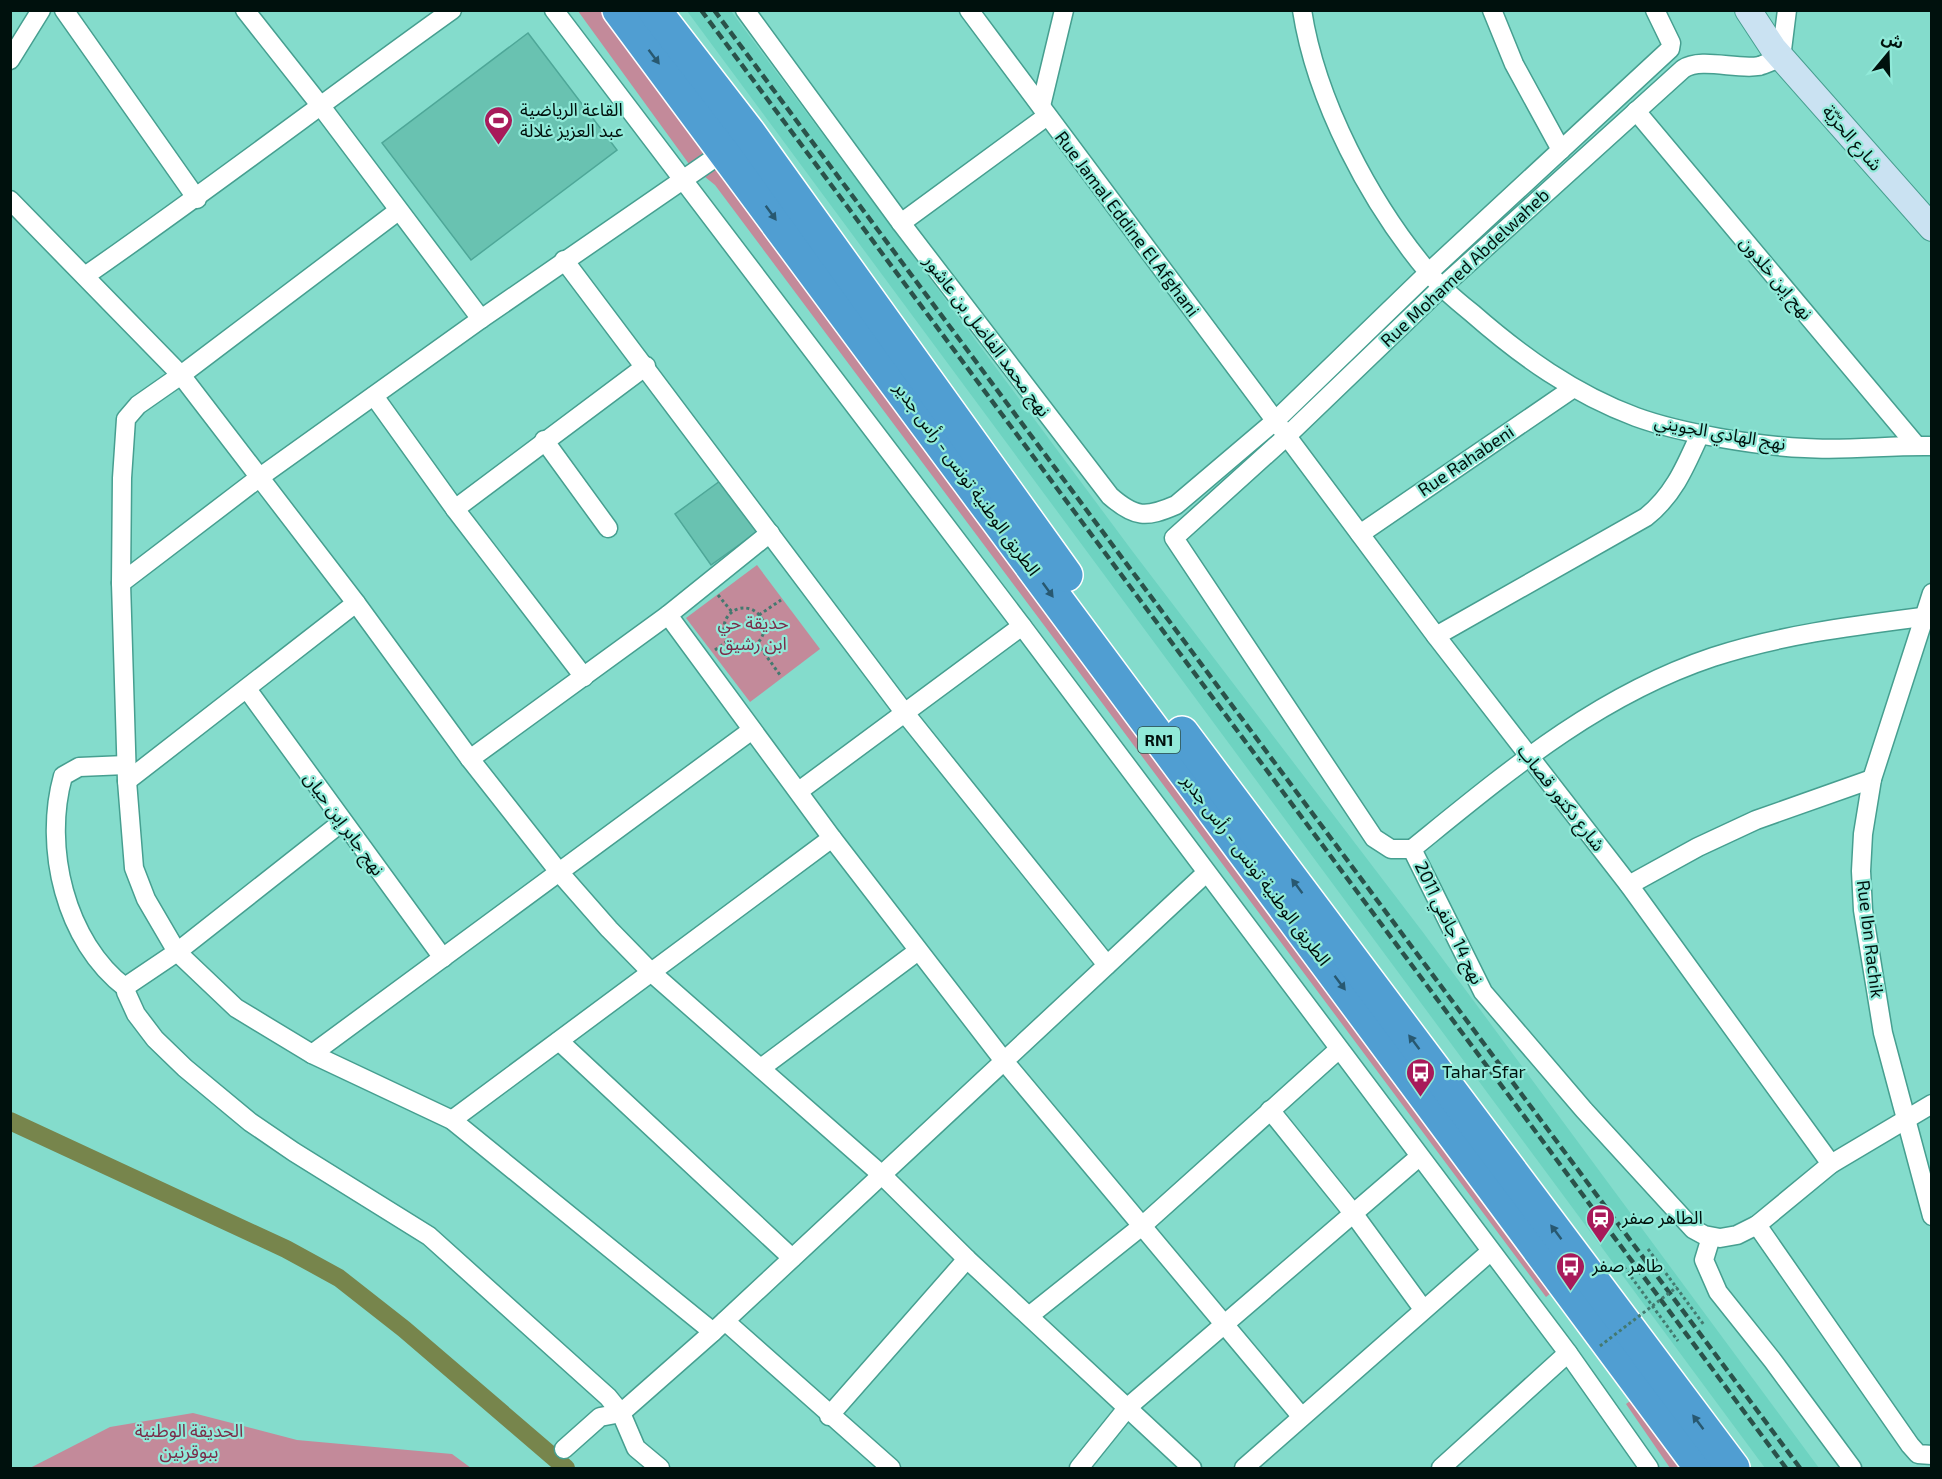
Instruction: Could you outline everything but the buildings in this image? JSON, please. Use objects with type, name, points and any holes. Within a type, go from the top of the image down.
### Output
[{"type":"highway","name":"الطريق الوطنية تونس - رأس جدير","points":[[619,10],[737,142],[1733,1468]]},
{"type":"highway","name":"الطريق الوطنية تونس - رأس جدير","points":[[654,10],[737,142],[1237,845],[1701,1468]]},
{"type":"street","points":[[10,60],[40,10]]},
{"type":"street","points":[[64,10],[197,199]]},
{"type":"street","points":[[245,10],[320,105],[481,319]]},
{"type":"street","points":[[85,276],[197,199],[320,105],[452,10]]},
{"type":"street","points":[[554,10],[1022,626],[1338,1050],[1568,1353],[1649,1468]]},
{"type":"street","name":"نهج محمد الفاضل بن عاشور","points":[[745,10],[901,223],[1110,496],[1123,507],[1141,516],[1158,513],[1176,505],[1282,428]]},
{"type":"street","name":"Rue Jamal Eddine El Afghani","points":[[969,10],[1282,428]]},
{"type":"street","points":[[901,223],[1044,111],[1064,10]]},
{"type":"street","name":"نهج الهادي الجويني","points":[[1302,10],[1316,69],[1337,123],[1361,174],[1428,273],[1506,343],[1572,389],[1636,417],[1701,434],[1804,448],[1924,446]]},
{"type":"street","points":[[1492,10],[1514,64],[1561,150]]},
{"type":"street","points":[[1282,428],[1428,273],[1670,49],[1671,43],[1655,10]]},
{"type":"street","points":[[1729,10],[1777,53]]},
{"type":"street","points":[[1748,10],[1777,53]]},
{"type":"street","points":[[1777,53],[1787,10]]},
{"type":"street","name":"Rue Mohamed Abdelwaheb","points":[[1174,538],[1282,428],[1688,66],[1697,64],[1725,67],[1758,66],[1777,53]]},
{"type":"street","name":"شارع الحرّيّة","points":[[1777,53],[1932,228]]},
{"type":"street","name":"نهج إبن خلدون","points":[[1636,111],[1924,446]]},
{"type":"street","points":[[121,584],[260,477],[564,260],[737,142]]},
{"type":"street","points":[[10,200],[182,375],[356,603],[470,759],[559,872],[609,929],[652,972],[882,1175],[967,1259],[1192,1468]]},
{"type":"street","points":[[398,211],[182,375],[138,405],[126,419],[122,478],[121,584],[131,852],[138,883],[177,952],[236,1008],[312,1054],[452,1120],[719,1326],[891,1468]]},
{"type":"street","points":[[564,260],[646,366],[904,712],[1107,965]]},
{"type":"street","points":[[455,509],[544,440],[646,366]]},
{"type":"street","name":"Rue Rahabeni","points":[[1360,534],[1572,389]]},
{"type":"street","points":[[374,396],[455,509],[584,677]]},
{"type":"street","name":"شارع دكتور قصاب","points":[[1282,428],[1436,636],[1629,885],[1831,1164]]},
{"type":"street","points":[[1436,636],[1646,517],[1660,506],[1676,484],[1701,434]]},
{"type":"street","points":[[544,440],[608,528]]},
{"type":"street","points":[[470,759],[668,615],[770,533]]},
{"type":"street","name":"نهج 14 جانفي 2011","points":[[1174,538],[1324,760],[1368,830],[1381,845],[1391,849],[1412,849],[1483,992],[1584,1110],[1693,1229],[1711,1237]]},
{"type":"street","name":"Rue Ibn Rachik","points":[[1932,593],[1922,617],[1872,779],[1863,834],[1863,910],[1883,1033],[1904,1119],[1932,1216]]},
{"type":"street","points":[[356,603],[247,689],[127,773],[79,767],[63,776],[57,813],[56,859],[66,897],[86,941],[104,968],[126,988],[136,1014],[155,1040],[250,1122],[429,1236],[608,1397],[621,1413],[636,1448],[660,1468]]},
{"type":"street","points":[[668,615],[752,730],[800,791],[832,838],[1004,1061],[1301,1416]]},
{"type":"street","points":[[1412,849],[1528,755],[1623,696],[1714,657],[1831,629],[1922,617]]},
{"type":"street","points":[[800,791],[1022,626]]},
{"type":"street","name":"نهج جابر إبن حيان","points":[[247,689],[443,958]]},
{"type":"street","points":[[312,1054],[752,730]]},
{"type":"street","points":[[1629,885],[1698,847],[1756,820],[1872,779]]},
{"type":"street","points":[[126,988],[135,979],[177,952],[342,822]]},
{"type":"street","points":[[452,1120],[832,838]]},
{"type":"street","points":[[564,1449],[600,1417],[621,1413],[719,1326],[1206,873]]},
{"type":"street","points":[[761,1068],[918,951]]},
{"type":"street","points":[[559,1041],[792,1258]]},
{"type":"street","points":[[1029,1316],[1142,1226],[1338,1050]]},
{"type":"street","points":[[1852,1468],[1773,1361],[1718,1292],[1704,1260],[1711,1237],[1729,1238],[1757,1225],[1831,1164],[1932,1104]]},
{"type":"street","points":[[1270,1110],[1353,1213],[1422,1309]]},
{"type":"street","points":[[1079,1468],[1128,1407],[1419,1157]]},
{"type":"street","points":[[1757,1225],[1910,1445],[1918,1454],[1930,1455]]},
{"type":"street","points":[[1244,1468],[1422,1309],[1490,1252]]},
{"type":"street","points":[[829,1416],[967,1259]]},
{"type":"street","points":[[1441,1468],[1568,1353]]},
{"type":"street","points":[[1914,1468],[1930,1455]]},
{"type":"path","points":[[759,615],[780,600]]},
{"type":"path","points":[[737,609],[749,609],[759,615],[764,627],[757,643],[739,647],[729,640],[724,629],[728,617],[737,609]]},
{"type":"path","points":[[757,643],[780,675]]},
{"type":"path","points":[[1648,1249],[1704,1325]]},
{"type":"path","points":[[1625,1267],[1678,1340]]},
{"type":"path","points":[[1600,1346],[1677,1287]]},
{"type":"shaded area","points":[[687,11],[731,11],[1133,552],[1422,931],[1819,1468],[1765,1468]]},
{"type":"green space","points":[[578,11],[609,11],[1559,1287],[1546,1297],[715,185],[689,164]]},
{"type":"green space","name":"حديقة حي ابن رشيق","points":[[757,565],[820,649],[750,702],[686,618]]},
{"type":"green space","points":[[1641,1393],[1698,1468],[1670,1468],[1626,1404]]},
{"type":"green space","name":"الحديقة الوطنية ببوقرنين","points":[[193,1413],[297,1440],[452,1454],[471,1468],[30,1468],[110,1427]]},
{"type":"waterway","points":[[10,1121],[286,1249],[339,1278],[404,1329],[566,1468]]},
{"type":"railway","points":[[701,10],[1786,1468]]},
{"type":"railway","points":[[714,10],[1800,1468]]},
{"type":"place","name":"القاعة الرياضية عبد العزيز غلالة","points":[[499,146]]},
{"type":"place","name":"Tahar Sfar","points":[[1421,1098]]},
{"type":"place","name":"الطاهر صفر","points":[[1601,1244]]},
{"type":"place","name":"طاهر صفر","points":[[1571,1292]]}]
